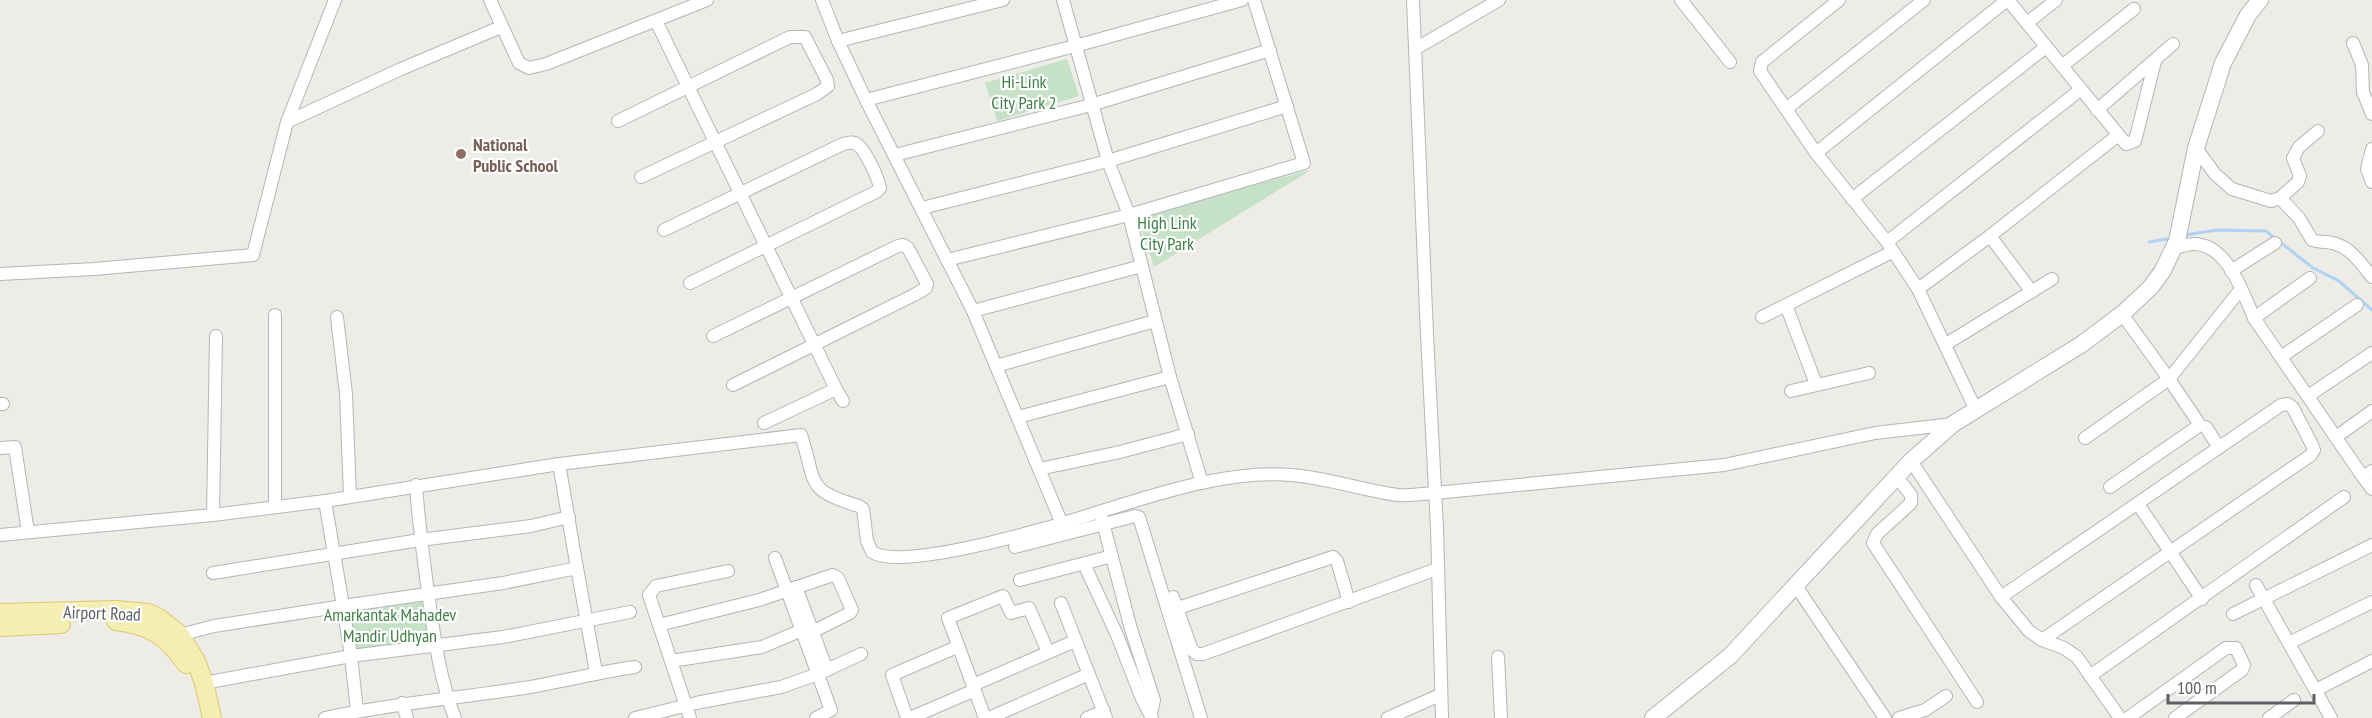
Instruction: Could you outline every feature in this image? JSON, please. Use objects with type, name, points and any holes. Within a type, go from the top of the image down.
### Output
[{"type":"main road","name":"Airport Road","points":[[0,613],[131,610],[159,618],[180,635],[196,661],[212,718]]},
{"type":"main road","name":"Airport Road","points":[[0,627],[114,621],[150,628],[167,640],[186,665],[201,718]]},
{"type":"street","points":[[0,274],[94,269],[253,255],[286,122],[335,0]]},
{"type":"street","points":[[490,0],[519,63],[529,68],[546,64],[706,0]]},
{"type":"street","points":[[822,0],[838,41],[866,100],[974,311],[1062,524]]},
{"type":"street","points":[[838,41],[1003,0]]},
{"type":"street","points":[[1063,0],[1108,161],[1129,215],[1170,377],[1202,483]]},
{"type":"street","points":[[866,100],[1242,0]]},
{"type":"street","points":[[946,260],[1129,215],[1305,163],[1254,0]]},
{"type":"street","points":[[1413,0],[1435,493],[1442,718]]},
{"type":"street","points":[[1415,49],[1499,0]]},
{"type":"street","points":[[1682,0],[1730,62]]},
{"type":"street","points":[[1839,0],[1762,62],[1760,71],[1816,153],[1889,247],[1918,289],[1975,408]]},
{"type":"street","points":[[1786,110],[1924,0]]},
{"type":"street","points":[[1816,153],[2007,0],[2117,136],[2126,144],[2135,141],[2155,62]]},
{"type":"street","points":[[2027,23],[2056,0]]},
{"type":"street","points":[[1653,718],[1730,656],[1911,461],[1953,424],[1975,408],[2082,344],[2122,314],[2150,288],[2178,238],[2196,148],[2223,63],[2248,15],[2260,0]]},
{"type":"street","points":[[2062,66],[2134,9]]},
{"type":"street","points":[[656,21],[843,401]]},
{"type":"street","points":[[286,122],[401,69],[501,27]]},
{"type":"street","points":[[618,121],[797,35],[805,37],[828,81],[828,87],[817,94],[641,177]]},
{"type":"street","points":[[2353,43],[2362,65],[2363,92],[2371,111]]},
{"type":"street","points":[[2097,110],[2173,44]]},
{"type":"street","points":[[1852,199],[2046,47]]},
{"type":"street","points":[[895,155],[1091,105],[1270,50]]},
{"type":"street","points":[[1762,317],[1889,247],[2080,90]]},
{"type":"street","points":[[922,208],[1108,161],[1287,106]]},
{"type":"street","points":[[2196,148],[2215,174],[2232,189],[2271,201],[2280,198],[2300,179],[2293,163],[2295,153],[2318,132]]},
{"type":"street","points":[[1918,289],[1990,236],[2117,136]]},
{"type":"street","points":[[664,230],[843,144],[851,142],[858,145],[871,164],[880,188],[876,192],[690,282]]},
{"type":"street","points":[[2372,149],[2367,169],[2372,182]]},
{"type":"street","points":[[2280,198],[2299,218],[2312,240],[2337,244],[2368,263],[2372,277]]},
{"type":"street","points":[[1990,236],[2032,292]]},
{"type":"street","points":[[2178,238],[2208,247],[2221,256],[2241,289],[2254,318],[2336,437],[2368,474],[2372,489]]},
{"type":"street","points":[[2231,271],[2275,243]]},
{"type":"street","points":[[713,336],[903,245],[908,248],[927,284],[922,291],[733,385]]},
{"type":"street","points":[[974,311],[1142,266]]},
{"type":"street","points":[[2254,318],[2310,278]]},
{"type":"street","points":[[1946,345],[2052,279]]},
{"type":"street","points":[[2085,438],[2169,379],[2241,289]]},
{"type":"street","points":[[1786,305],[1816,384]]},
{"type":"street","points":[[2281,357],[2357,305]]},
{"type":"street","points":[[2110,487],[2199,425],[2122,314]]},
{"type":"street","points":[[275,315],[275,507]]},
{"type":"street","points":[[337,317],[346,394],[350,496]]},
{"type":"street","points":[[996,366],[1155,321]]},
{"type":"street","points":[[213,515],[216,336]]},
{"type":"street","points":[[2308,396],[2372,352]]},
{"type":"street","points":[[1791,391],[1869,373]]},
{"type":"street","points":[[1018,417],[1170,377]]},
{"type":"street","points":[[764,423],[836,389]]},
{"type":"street","points":[[2001,597],[2281,405],[2288,404],[2293,408],[2314,450],[2311,455],[2042,640]]},
{"type":"street","points":[[2336,437],[2372,411]]},
{"type":"street","points":[[1015,547],[1202,483],[1267,474],[1291,475],[1400,495],[1435,493],[1724,465],[1875,433],[1953,424]]},
{"type":"street","points":[[2206,427],[2219,448]]},
{"type":"street","points":[[1039,469],[1120,452],[1188,434]]},
{"type":"street","points":[[0,535],[213,515],[325,501],[559,464],[801,435],[814,481],[826,495],[863,509],[869,548],[878,556],[902,557],[961,549],[1062,524],[1102,518],[1135,516],[1139,518],[1201,718]]},
{"type":"street","points":[[0,448],[15,447],[28,532]]},
{"type":"street","points":[[1911,461],[2001,597],[2029,631],[2077,657],[2120,718]]},
{"type":"street","points":[[559,464],[596,672]]},
{"type":"street","points":[[1897,477],[1911,495],[1911,503],[1877,534],[1873,543],[1977,702]]},
{"type":"street","points":[[416,485],[420,540],[436,645],[447,699],[455,718]]},
{"type":"street","points":[[2090,676],[2344,497]]},
{"type":"street","points":[[325,501],[351,656],[355,714]]},
{"type":"street","points":[[2138,504],[2202,599]]},
{"type":"street","points":[[213,573],[420,540],[531,526],[569,518]]},
{"type":"street","points":[[1102,518],[1131,629],[1154,700],[1151,716]]},
{"type":"street","points":[[2232,614],[2372,545]]},
{"type":"street","points":[[1020,580],[1112,556]]},
{"type":"street","points":[[1349,602],[1337,561],[1333,557],[1175,602],[1192,650],[1197,654],[1203,654],[1349,602],[1437,569]]},
{"type":"street","points":[[775,558],[791,589],[823,672],[831,710],[816,718]]},
{"type":"street","points":[[1084,564],[1151,716]]},
{"type":"street","points":[[180,635],[214,626],[503,583],[577,568]]},
{"type":"street","points":[[688,712],[649,595],[652,589],[662,585],[728,571]]},
{"type":"street","points":[[659,625],[735,606],[830,574],[838,578],[850,603],[852,610],[850,614],[762,647],[671,661]]},
{"type":"street","points":[[2256,585],[2331,718]]},
{"type":"street","points":[[1796,586],[1885,718]]},
{"type":"street","points":[[1048,652],[1029,608],[1011,613],[1002,596],[948,618],[957,647],[987,718],[1089,674]]},
{"type":"street","points":[[2289,643],[2372,602]]},
{"type":"street","points":[[1061,603],[1105,714],[1087,718]]},
{"type":"street","points":[[204,683],[351,656],[503,637],[630,612]]},
{"type":"street","points":[[1117,635],[1131,629]]},
{"type":"street","points":[[957,647],[892,675],[907,717],[910,718],[1075,641]]},
{"type":"street","points":[[2128,718],[2226,648],[2236,648],[2244,665],[2242,670],[2175,718]]},
{"type":"street","points":[[641,718],[688,712],[781,687],[823,672],[861,654]]},
{"type":"street","points":[[1498,657],[1502,718]]},
{"type":"street","points":[[2316,690],[2372,661]]},
{"type":"street","points":[[325,718],[355,714],[402,703],[447,699],[532,686],[596,672],[635,667]]},
{"type":"street","points":[[1388,718],[1440,695]]},
{"type":"street","points":[[1899,718],[1925,710],[1947,696]]},
{"type":"street","points":[[2269,718],[2294,700]]},
{"type":"street","points":[[402,703],[406,718]]},
{"type":"green space","name":"Hi-Link City Park 2","points":[[1067,59],[1079,96],[997,121],[985,83]]},
{"type":"green space","name":"High Link City Park","points":[[1311,170],[1154,267],[1137,216]]},
{"type":"green space","name":"Amarkantak Mahadev Mandir Udhyan","points":[[425,596],[432,639],[356,653],[348,610]]},
{"type":"waterway","points":[[2185,235],[2217,230],[2266,231],[2313,268],[2339,281],[2372,310]]},
{"type":"waterway","points":[[2149,242],[2173,238]]},
{"type":"place","name":"National Public School","points":[[461,154]]}]
